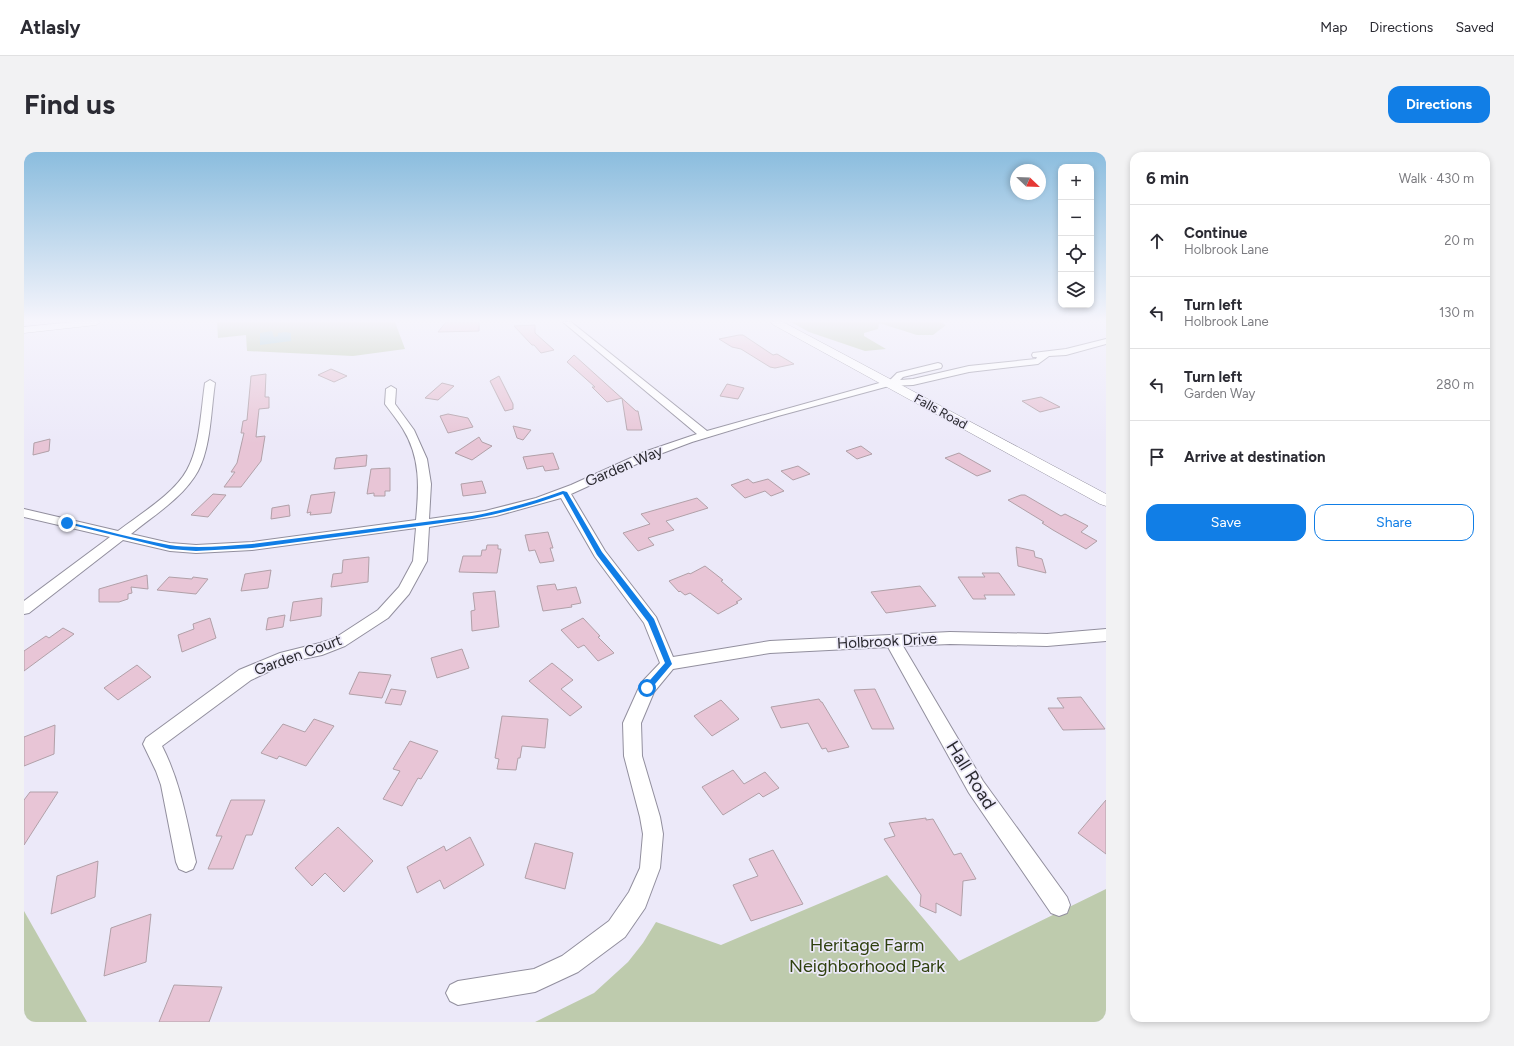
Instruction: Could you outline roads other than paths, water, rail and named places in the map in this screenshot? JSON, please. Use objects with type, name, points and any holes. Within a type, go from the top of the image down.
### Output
[{"type":"main road","name":"Falls Road","points":[[851,363],[1106,501]]},
{"type":"street","points":[[617,363],[704,434]]},
{"type":"street","points":[[889,383],[900,375],[957,363]]},
{"type":"street","points":[[889,383],[913,382],[969,369],[1024,363]]},
{"type":"street","points":[[24,609],[120,536],[173,493],[186,480],[194,468],[199,452],[210,383]]},
{"type":"street","name":"Garden Way","points":[[24,513],[170,547],[220,549],[504,512],[532,504],[564,492],[640,457],[704,434],[889,383]]},
{"type":"street","name":"Garden Court","points":[[186,862],[170,785],[165,770],[152,744],[244,675],[286,658],[322,649],[340,642],[383,614],[404,590],[420,561],[424,484],[421,459],[409,430],[390,404],[391,389]]},
{"type":"street","points":[[458,993],[535,980],[570,964],[617,929],[637,900],[650,868],[653,834],[650,817],[633,756],[632,723],[647,688],[668,664],[651,621],[600,554],[564,492]]},
{"type":"street","name":"Holbrook Drive","points":[[668,664],[770,647],[950,638],[1047,640],[1106,635]]},
{"type":"street","name":"Hall Road","points":[[892,640],[976,787],[1059,905]]},
{"type":"park label","name":"Heritage Farm Neighborhood Park","points":[[867,955]]}]
